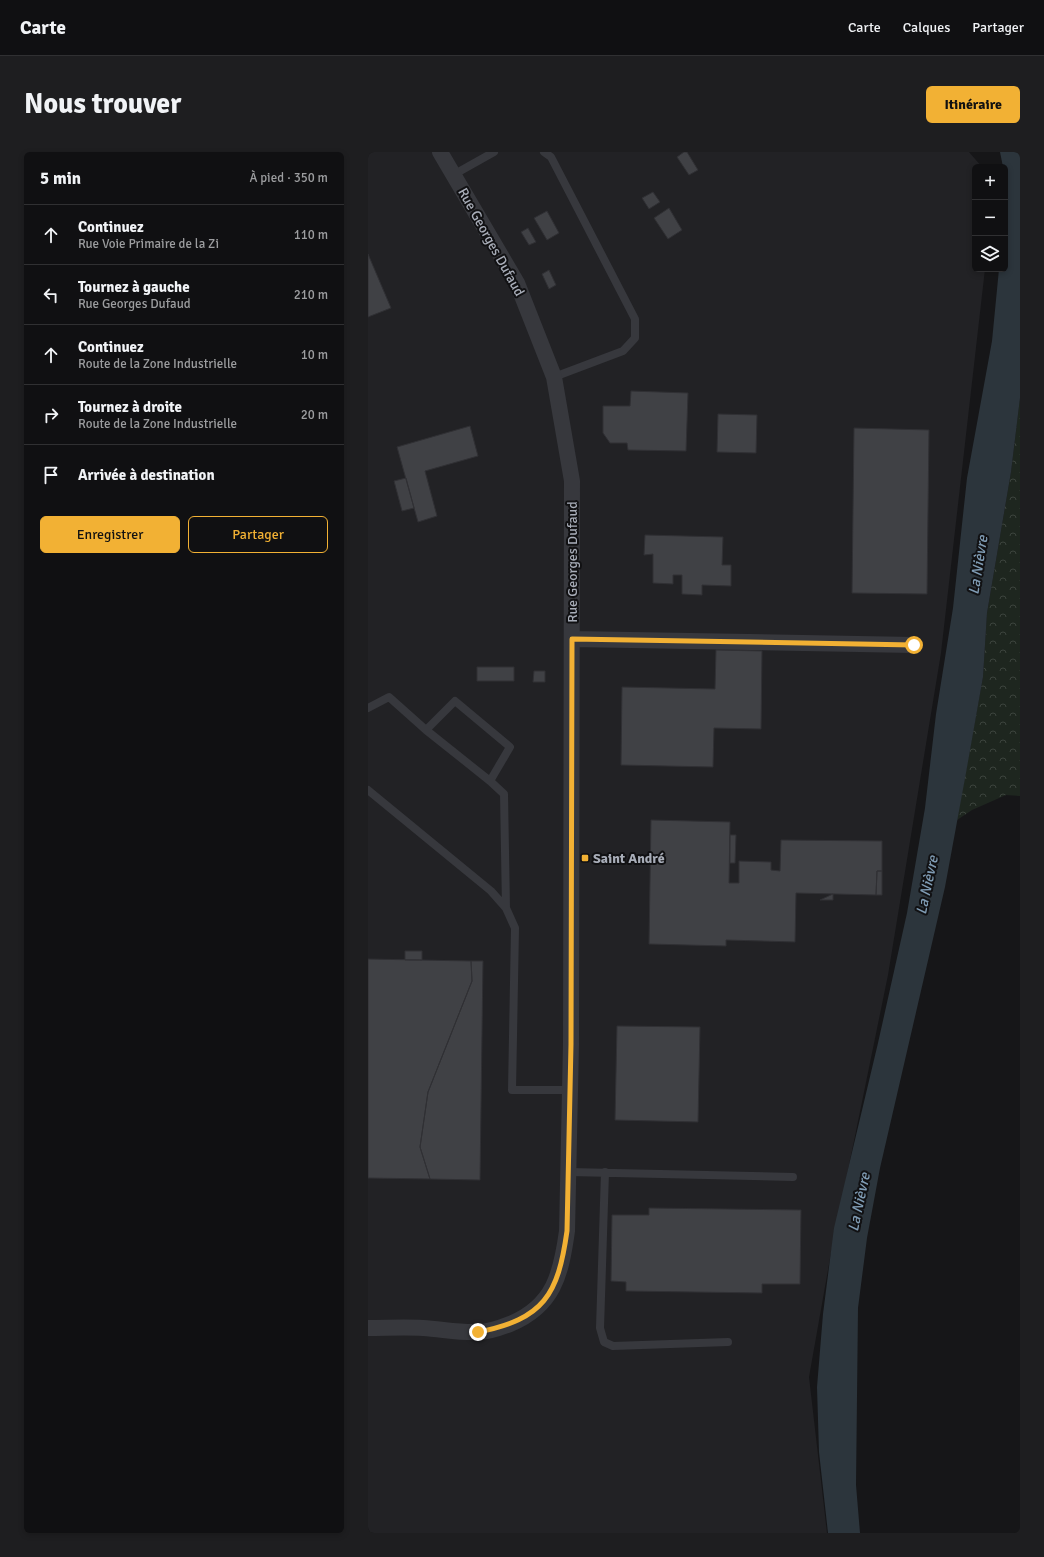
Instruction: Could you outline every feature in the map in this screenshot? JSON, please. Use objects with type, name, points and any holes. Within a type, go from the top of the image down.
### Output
[{"type":"street","name":"Rue Georges Dufaud","points":[[368,1328],[423,1328],[478,1332],[500,1328],[524,1318],[541,1306],[553,1287],[563,1260],[567,1231],[570,1090],[572,481],[554,377],[517,283],[440,152]]},
{"type":"street","points":[[572,639],[914,645]]},
{"type":"lane","points":[[453,175],[494,152]]},
{"type":"lane","points":[[544,152],[551,158],[636,319],[635,338],[623,351],[554,377]]},
{"type":"lane","points":[[368,708],[389,697],[426,730],[504,794],[506,908]]},
{"type":"lane","points":[[426,730],[455,701],[510,747],[490,781]]},
{"type":"lane","points":[[368,790],[491,891],[506,908],[515,928],[512,1090],[570,1090]]},
{"type":"lane","points":[[569,1172],[793,1178]]},
{"type":"lane","points":[[605,1172],[600,1328],[604,1342],[613,1346],[728,1342]]},
{"type":"shaded area","points":[[368,152],[969,152],[979,164],[972,164],[972,272],[985,272],[941,653],[888,975],[831,1253],[809,1377],[827,1533],[368,1533]]},
{"type":"green space","points":[[1020,398],[1020,796],[1006,795],[972,810],[957,820],[983,677],[987,613],[1011,472]]},
{"type":"water","name":"La Nièvre","points":[[1000,152],[1020,152],[1020,398],[1011,472],[987,613],[983,677],[945,887],[880,1168],[867,1238],[858,1308],[856,1485],[860,1533],[828,1533],[819,1452],[817,1387],[823,1314],[834,1228],[907,913],[925,808],[936,714],[953,608],[967,478],[992,341],[999,272],[1008,272],[1008,164],[1002,164]]},
{"type":"building","points":[[684,152],[687,152],[698,170],[689,175],[677,157]]},
{"type":"building","points":[[653,192],[660,202],[649,209],[642,198]]},
{"type":"building","points":[[669,208],[682,230],[668,239],[654,218]]},
{"type":"building","points":[[547,211],[559,233],[547,240],[534,218]]},
{"type":"building","points":[[528,228],[536,242],[529,245],[521,232]]},
{"type":"building","points":[[368,254],[391,308],[368,317]]},
{"type":"building","points":[[549,270],[556,285],[549,289],[542,274]]},
{"type":"building","points":[[631,391],[688,393],[686,451],[628,450],[627,443],[610,443],[603,433],[603,406],[630,406]]},
{"type":"building","points":[[718,414],[757,415],[756,453],[717,452]]},
{"type":"building","points":[[470,426],[478,456],[425,471],[437,516],[418,522],[397,447]]},
{"type":"building","points":[[854,428],[929,430],[927,594],[852,593]]},
{"type":"building","points":[[406,478],[414,508],[402,511],[394,481]]},
{"type":"building","points":[[645,535],[723,537],[722,565],[731,565],[731,586],[702,585],[702,595],[682,594],[682,575],[673,575],[673,584],[653,583],[653,554],[644,555]]},
{"type":"building","points":[[716,650],[762,651],[761,729],[714,728],[713,767],[621,765],[622,687],[715,689]]},
{"type":"building","points":[[477,667],[514,667],[514,681],[477,681]]},
{"type":"building","points":[[534,671],[545,671],[545,682],[533,682]]},
{"type":"building","points":[[651,820],[730,822],[729,883],[739,883],[739,861],[771,862],[771,870],[780,871],[781,840],[882,841],[882,871],[877,871],[876,895],[796,893],[795,942],[726,940],[726,946],[649,944]]},
{"type":"building","points":[[730,835],[736,835],[735,863],[730,863]]},
{"type":"building","points":[[877,871],[882,871],[882,895],[876,895]]},
{"type":"building","points":[[833,894],[833,900],[820,900]]},
{"type":"building","points":[[405,951],[422,951],[422,960],[405,960]]},
{"type":"building","points":[[368,959],[471,961],[472,981],[428,1092],[420,1147],[430,1179],[368,1178]]},
{"type":"building","points":[[471,961],[483,961],[480,1180],[430,1179],[420,1147],[428,1092],[472,981]]},
{"type":"building","points":[[617,1026],[700,1027],[698,1122],[615,1120]]},
{"type":"building","points":[[649,1208],[801,1210],[800,1284],[762,1284],[762,1293],[626,1291],[626,1282],[611,1281],[612,1215],[649,1215]]},
{"type":"place","name":"Saint André","points":[[585,858]]},
{"type":"route","points":[[478,1332],[500,1328],[524,1318],[541,1306],[553,1287],[563,1260],[567,1231],[571,1044],[572,639],[914,645]]}]
